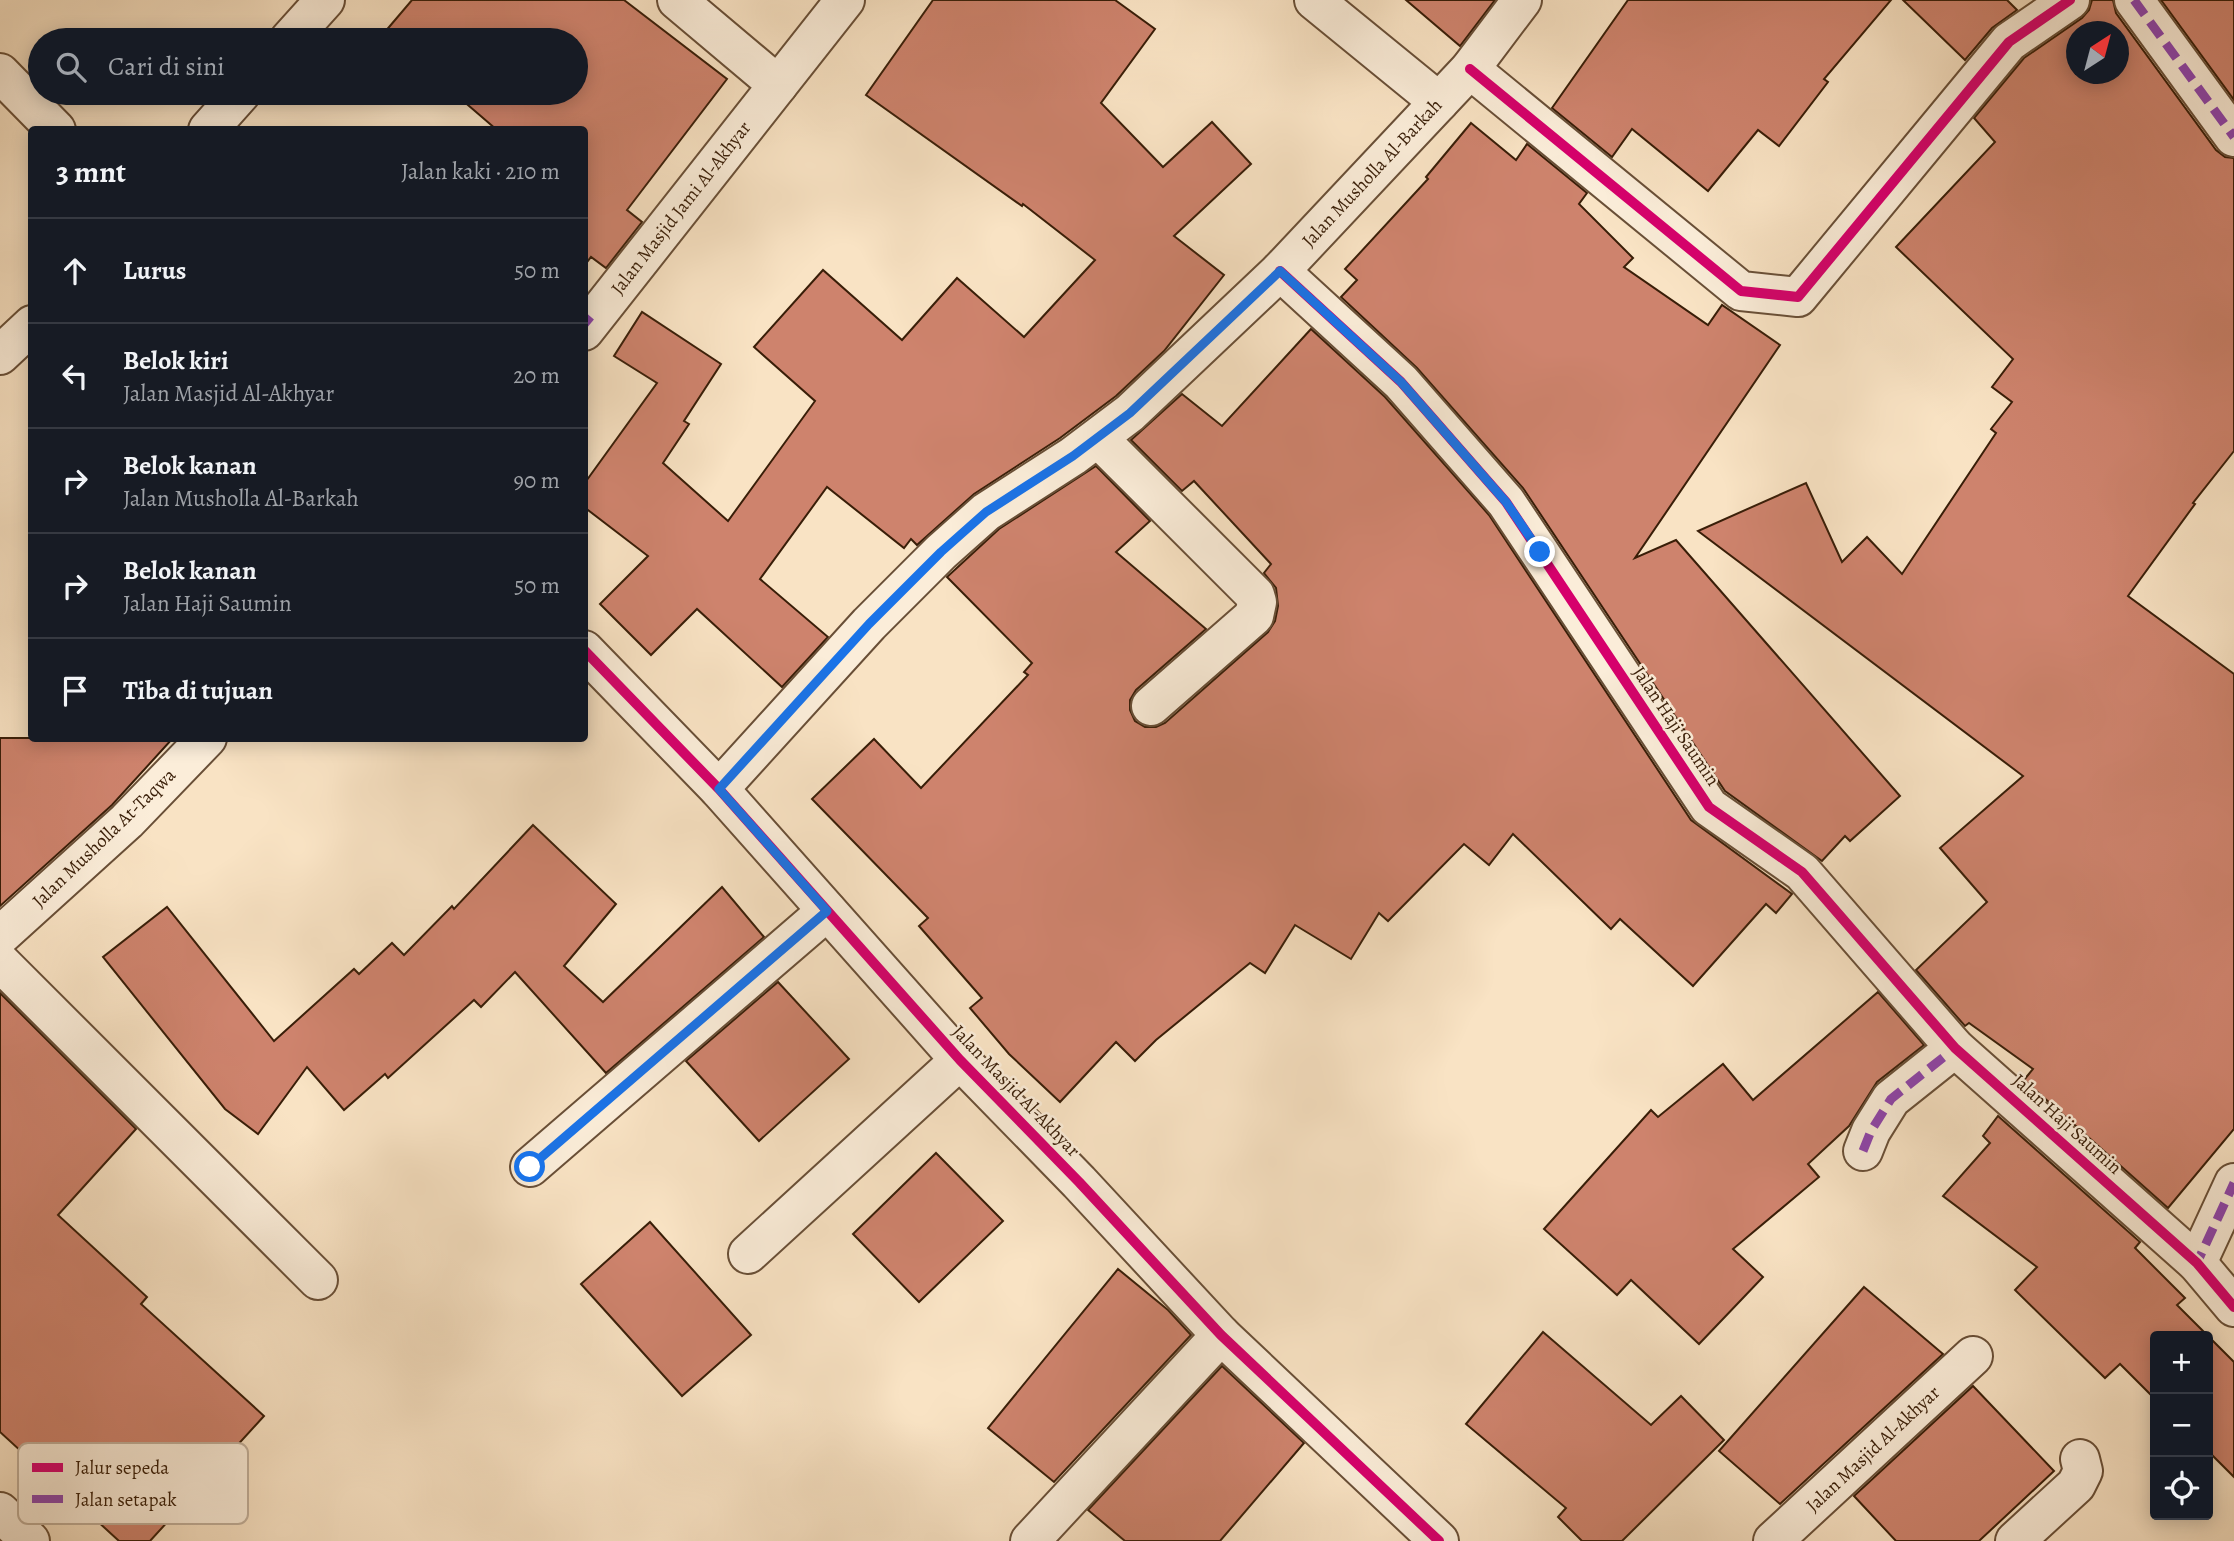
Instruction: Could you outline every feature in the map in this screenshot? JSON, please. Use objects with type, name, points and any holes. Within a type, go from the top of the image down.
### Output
[{"type":"street","points":[[300,28],[325,0]]},
{"type":"street","points":[[677,0],[778,85]]},
{"type":"street","name":"Jalan Masjid Jami Al-Akhyar","points":[[588,323],[845,0]]},
{"type":"street","points":[[1314,0],[1439,102]]},
{"type":"street","name":"Jalan Musholla Al-Barkah","points":[[719,789],[869,624],[941,552],[986,512],[1098,438],[1130,413],[1280,271],[1470,69],[1522,0]]},
{"type":"street","points":[[1470,69],[1741,291],[1798,297],[2009,42],[2070,0]]},
{"type":"street","points":[[2134,0],[2234,137]]},
{"type":"street","points":[[0,73],[28,102]]},
{"type":"street","points":[[31,105],[52,126]]},
{"type":"street","points":[[212,126],[230,105]]},
{"type":"street","name":"Jalan Haji Saumin","points":[[1280,271],[1401,382],[1506,502],[1709,807],[1802,872],[1955,1048],[2197,1263],[2234,1307]]},
{"type":"street","points":[[0,355],[28,331]]},
{"type":"street","points":[[1098,438],[1255,595],[1257,602],[1254,616],[1151,706]]},
{"type":"street","name":"Jalan Masjid Al-Akhyar","points":[[588,654],[719,789],[960,1059],[1222,1335],[1439,1541]]},
{"type":"street","name":"Jalan Musholla At-Taqwa","points":[[0,936],[127,821],[203,742]]},
{"type":"street","points":[[530,1167],[827,911]]},
{"type":"street","points":[[0,962],[318,1280]]},
{"type":"street","points":[[1863,1150],[1871,1131],[1891,1099],[1955,1048]]},
{"type":"street","points":[[748,1254],[960,1059]]},
{"type":"street","points":[[2197,1263],[2234,1183]]},
{"type":"street","points":[[1030,1541],[1222,1335]]},
{"type":"street","name":"Jalan Masjid Al-Akhyar","points":[[1773,1541],[1973,1356]]},
{"type":"street","points":[[2015,1541],[2076,1485],[2083,1471],[2080,1458]]},
{"type":"street","points":[[0,1512],[30,1541]]},
{"type":"building","points":[[412,0],[624,0],[727,79],[627,210],[642,222],[606,268],[591,257],[588,261],[588,126],[492,126],[468,105],[588,105],[588,28],[388,28]]},
{"type":"building","points":[[933,0],[1115,0],[1155,29],[1101,103],[1163,167],[1212,122],[1251,164],[1174,236],[1224,275],[1164,351],[1116,396],[1060,438],[974,494],[917,545],[911,539],[904,548],[827,487],[760,579],[828,637],[782,687],[697,609],[651,655],[600,604],[648,556],[588,510],[588,478],[657,383],[614,356],[642,312],[721,364],[684,421],[689,424],[663,463],[728,521],[815,401],[754,347],[823,270],[902,340],[957,278],[1024,337],[1095,260],[1023,204],[1022,206],[866,95]]},
{"type":"building","points":[[1406,0],[1495,0],[1460,46]]},
{"type":"building","points":[[1628,0],[1891,0],[1824,79],[1828,82],[1779,146],[1758,130],[1708,191],[1632,129],[1612,157],[1552,108]]},
{"type":"building","points":[[1903,0],[2007,0],[2017,10],[1992,28],[1965,60]]},
{"type":"building","points":[[2092,0],[2113,0],[2116,13],[2122,21],[2078,21],[2089,10]]},
{"type":"building","points":[[2161,0],[2234,0],[2234,100]]},
{"type":"building","points":[[2066,29],[2066,84],[2129,84],[2129,31],[2216,150],[2225,157],[2234,158],[2234,451],[2193,503],[2195,504],[2128,596],[2234,674],[2234,1129],[2168,1208],[2024,1080],[2033,1069],[1969,1023],[1965,1026],[1916,970],[1987,902],[1940,848],[2023,776],[1698,531],[1806,483],[1842,562],[1867,537],[1902,574],[1996,433],[1991,429],[2012,402],[1992,387],[2013,359],[1896,247],[1995,142],[1974,118],[2024,58]]},
{"type":"building","points":[[1471,123],[1516,160],[1527,144],[1587,193],[1579,204],[1633,258],[1624,267],[1708,325],[1722,305],[1780,345],[1635,558],[1676,540],[1900,796],[1850,841],[1845,836],[1822,861],[1725,791],[1523,488],[1417,368],[1341,297],[1357,280],[1345,269],[1428,179],[1426,177]]},
{"type":"building","points":[[1311,329],[1385,397],[1489,515],[1691,820],[1792,894],[1776,913],[1766,904],[1693,986],[1620,919],[1611,929],[1513,834],[1489,865],[1464,844],[1388,921],[1379,913],[1351,959],[1295,925],[1265,973],[1250,963],[1156,1040],[1135,1061],[1116,1042],[1060,1102],[1009,1054],[970,1008],[982,998],[919,926],[928,918],[812,799],[874,739],[921,788],[1028,675],[1024,672],[1032,663],[947,577],[999,529],[1096,466],[1150,521],[1116,552],[1206,629],[1136,690],[1130,700],[1130,710],[1135,721],[1145,727],[1156,727],[1165,723],[1268,632],[1275,621],[1278,606],[1276,588],[1264,573],[1271,564],[1194,481],[1182,491],[1131,440],[1182,394],[1222,426]]},
{"type":"building","points":[[0,738],[28,738],[28,742],[169,742],[112,805],[0,906]]},
{"type":"building","points":[[533,825],[616,904],[564,966],[603,1002],[722,887],[764,937],[606,1073],[515,972],[481,1007],[474,1000],[388,1078],[385,1074],[344,1110],[307,1067],[258,1134],[225,1109],[103,957],[167,907],[274,1041],[354,969],[359,974],[392,943],[404,955],[452,906],[454,909]]},
{"type":"building","points":[[778,982],[849,1059],[759,1141],[686,1061]]},
{"type":"building","points":[[1878,992],[1924,1045],[1877,1082],[1849,1126],[1808,1164],[1819,1177],[1733,1249],[1763,1277],[1699,1344],[1631,1280],[1617,1295],[1544,1229],[1651,1110],[1658,1117],[1723,1064],[1753,1100]]},
{"type":"building","points":[[0,993],[136,1129],[58,1215],[147,1297],[141,1304],[264,1416],[239,1443],[18,1443],[18,1448],[0,1432]]},
{"type":"building","points":[[1998,1116],[2140,1242],[2135,1248],[2185,1298],[2177,1305],[2203,1331],[2150,1331],[2150,1394],[2120,1364],[2105,1378],[2015,1290],[2037,1267],[1943,1196],[1990,1143],[1983,1136]]},
{"type":"building","points":[[936,1153],[1003,1221],[919,1302],[853,1234]]},
{"type":"building","points":[[650,1222],[751,1335],[682,1396],[581,1284]]},
{"type":"building","points":[[1118,1269],[1168,1310],[1191,1335],[1054,1482],[988,1428]]},
{"type":"building","points":[[1864,1287],[1943,1354],[1780,1504],[1719,1451]]},
{"type":"building","points":[[1543,1332],[1651,1425],[1681,1396],[1724,1440],[1622,1541],[1582,1541],[1558,1517],[1566,1508],[1466,1424]]},
{"type":"building","points":[[2213,1341],[2234,1362],[2234,1477],[2213,1456]]},
{"type":"building","points":[[1222,1366],[1304,1443],[1220,1541],[1125,1541],[1088,1510]]},
{"type":"building","points":[[1973,1386],[2054,1471],[1979,1541],[1896,1541],[1854,1496]]},
{"type":"building","points":[[100,1524],[166,1524],[150,1541],[119,1541]]},
{"type":"marked path","points":[[2134,0],[2234,137]]},
{"type":"marked path","points":[[1863,1151],[1871,1131],[1891,1099],[1955,1048]]},
{"type":"marked path","points":[[2192,1259],[2197,1263],[2234,1183]]},
{"type":"cycle path","points":[[1470,69],[1741,291],[1798,297],[2009,42],[2070,0]]},
{"type":"cycle path","points":[[1280,271],[1401,382],[1506,502],[1709,807],[1802,872],[1955,1048],[2197,1263],[2234,1307]]},
{"type":"cycle path","points":[[588,654],[719,789],[960,1060],[1079,1182],[1221,1335],[1439,1541]]},
{"type":"route","points":[[530,1167],[827,911],[719,789],[869,624],[941,552],[986,512],[1073,456],[1130,413],[1280,271],[1401,382],[1506,502],[1540,552]]}]
